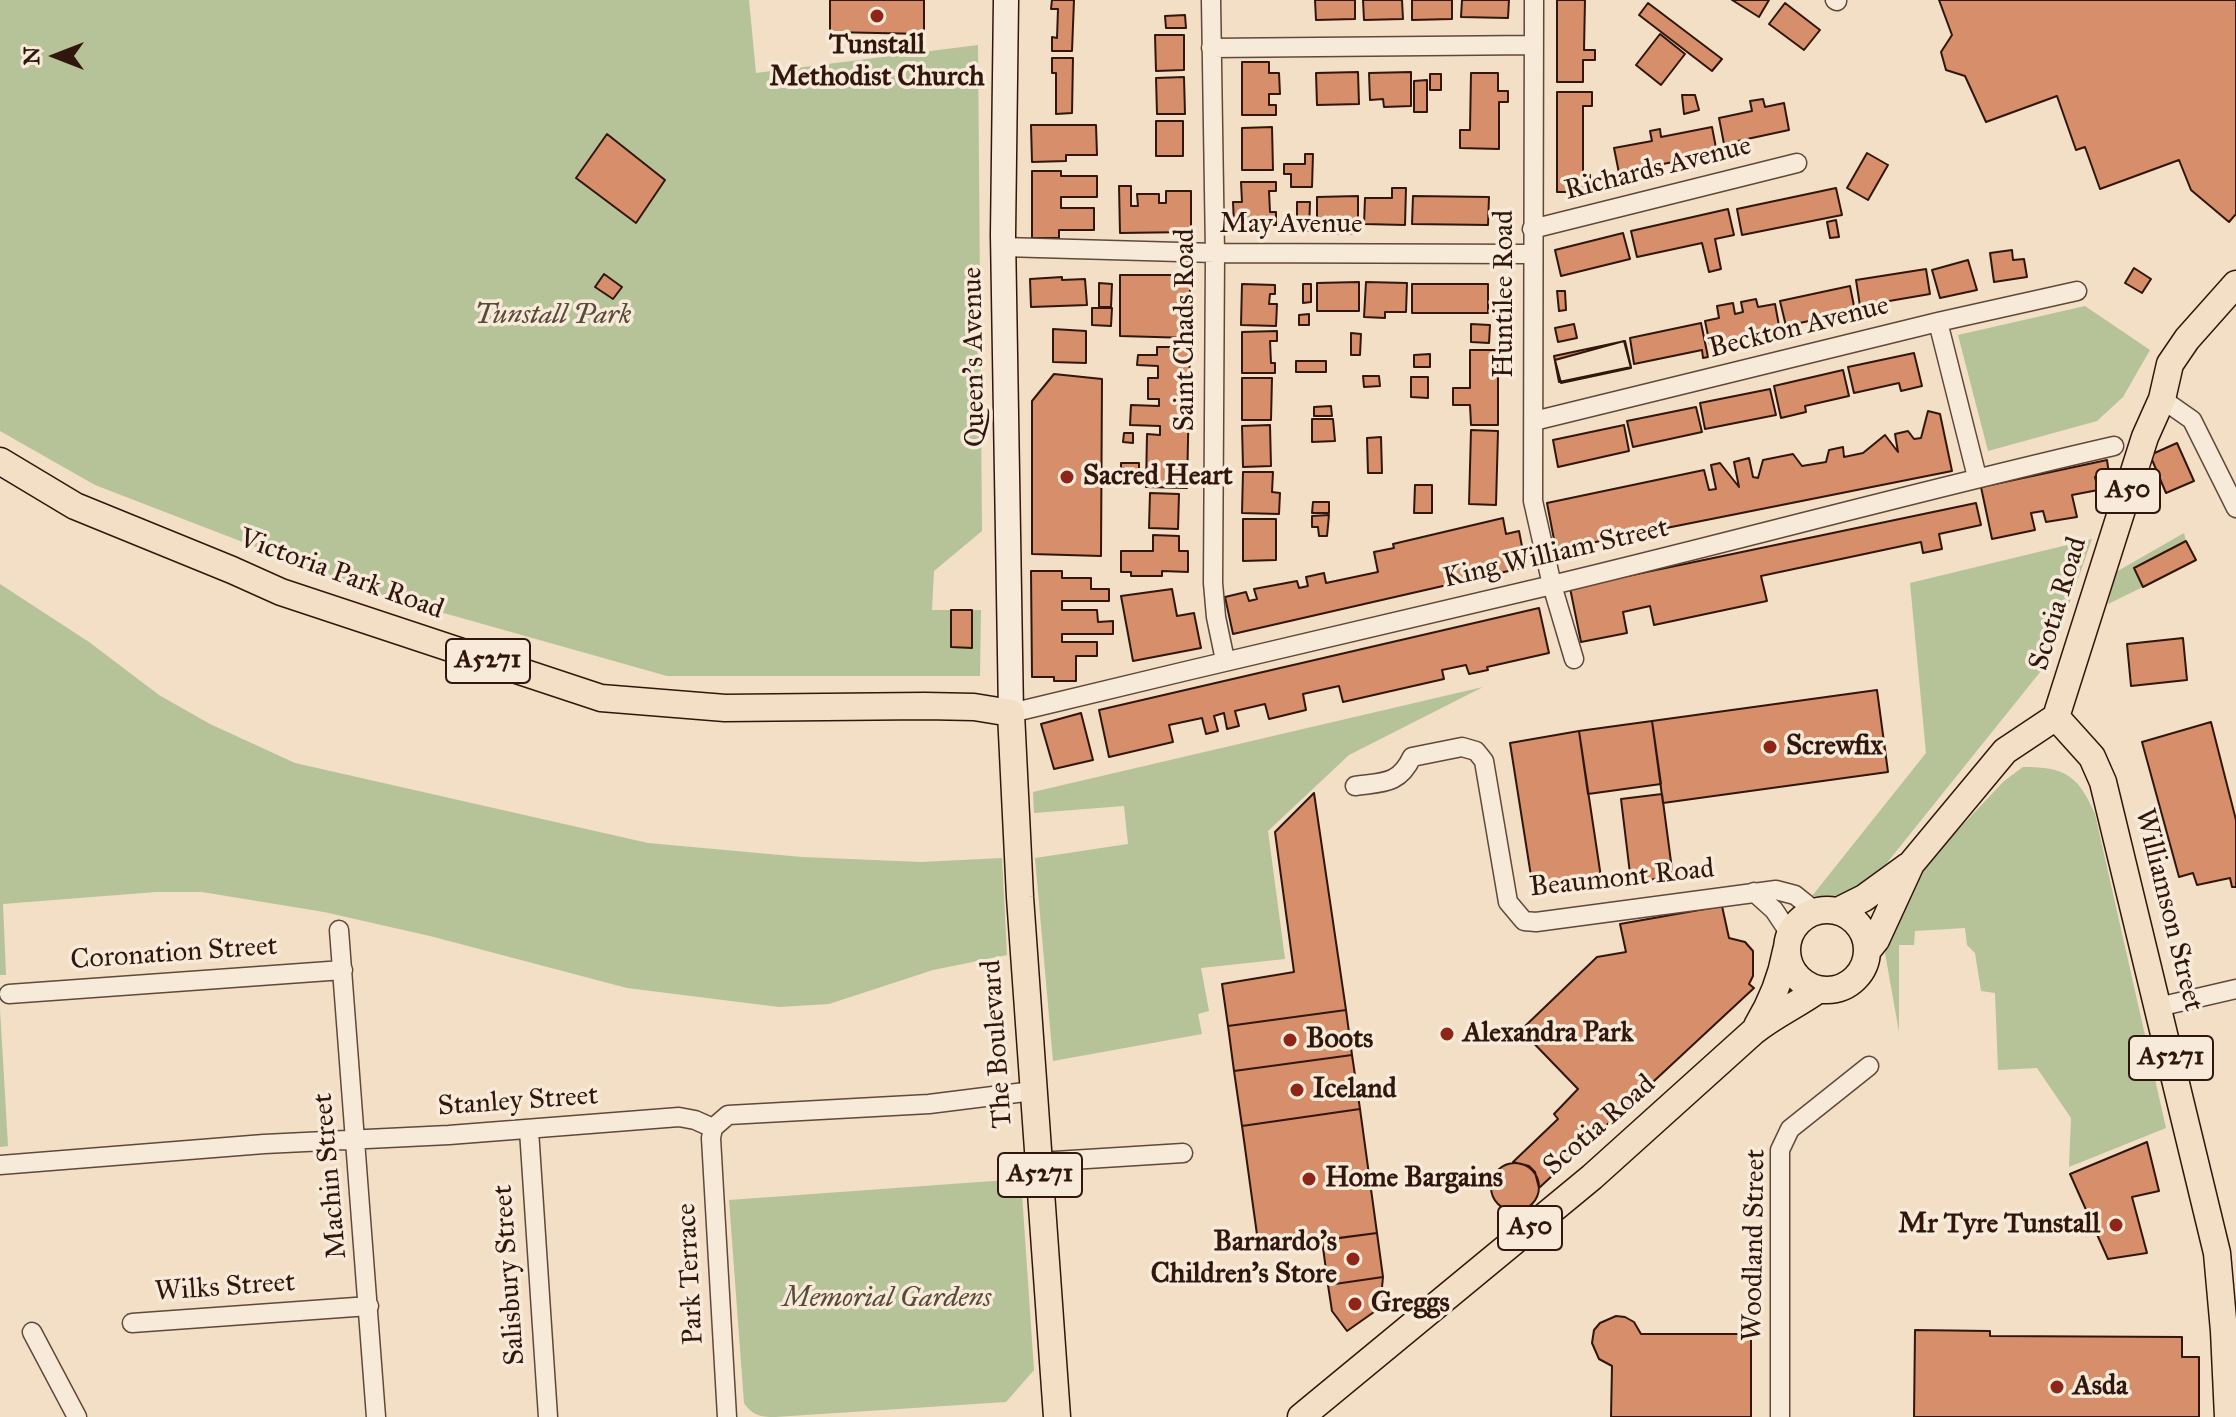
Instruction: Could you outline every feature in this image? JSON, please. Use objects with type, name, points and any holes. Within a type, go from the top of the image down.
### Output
[{"type":"main road","name":"Scotia Road","points":[[2056,717],[2145,437],[2162,399],[2170,364],[2236,284]]},
{"type":"main road","name":"Victoria Park Road","points":[[0,461],[75,506],[281,592],[601,698],[725,708],[925,706],[974,707],[1011,713]]},
{"type":"main road","name":"The Boulevard","points":[[1011,713],[1022,933],[1057,1417]]},
{"type":"main road","points":[[1827,911],[1852,918],[1861,927],[1868,950],[1862,971],[1851,983],[1829,991],[1804,984],[1788,963],[1788,941],[1798,922],[1827,911],[1864,898],[1911,864],[2005,751],[2056,717]]},
{"type":"main road","name":"Williamson Street","points":[[2056,717],[2092,757],[2103,782],[2217,1253],[2230,1331],[2228,1417]]},
{"type":"main road","points":[[1868,950],[1876,940],[1911,864]]},
{"type":"main road","name":"Scotia Road","points":[[1753,1032],[1772,1000],[1782,973],[1788,941]]},
{"type":"main road","name":"Scotia Road","points":[[1301,1417],[1592,1177],[1753,1032],[1773,1016],[1818,990]]},
{"type":"street","name":"Queen's Avenue","points":[[1006,0],[1003,247],[1011,713]]},
{"type":"street","name":"Saint Chads Road","points":[[1211,0],[1215,253],[1213,583],[1225,660]]},
{"type":"street","name":"Huntilee Road","points":[[1534,0],[1533,501],[1552,585],[1574,659]]},
{"type":"street","points":[[1211,48],[1534,45]]},
{"type":"street","name":"Richards Avenue","points":[[1532,229],[1797,163]]},
{"type":"street","name":"May Avenue","points":[[1003,247],[1215,253],[1532,254]]},
{"type":"street","name":"Beckton Avenue","points":[[1534,421],[2077,291]]},
{"type":"street","points":[[1938,322],[1977,477]]},
{"type":"street","points":[[2162,399],[2192,420],[2236,508]]},
{"type":"street","name":"King William Street","points":[[1011,713],[1552,585],[1977,477],[2114,446]]},
{"type":"street","name":"Beaumont Road","points":[[1355,786],[1396,779],[1405,771],[1412,757],[1462,747],[1476,751],[1484,761],[1508,902],[1524,921],[1536,922],[1776,890],[1795,895],[1827,911]]},
{"type":"street","name":"Beaumont Road","points":[[1754,892],[1774,910],[1788,941]]},
{"type":"street","name":"Machin Street","points":[[339,930],[376,1417]]},
{"type":"street","name":"Coronation Street","points":[[9,994],[343,970]]},
{"type":"street","points":[[2158,1007],[2236,989]]},
{"type":"street","name":"Woodland Street","points":[[1780,1417],[1780,1150],[1790,1129],[1869,1066]]},
{"type":"street","points":[[713,1128],[728,1115],[929,1104],[1033,1091]]},
{"type":"street","name":"Stanley Street","points":[[0,1165],[679,1117],[713,1128]]},
{"type":"street","name":"Park Terrace","points":[[713,1128],[711,1138],[727,1417]]},
{"type":"street","name":"Salisbury Street","points":[[529,1130],[548,1417]]},
{"type":"street","points":[[1039,1162],[1183,1153]]},
{"type":"street","name":"Wilks Street","points":[[132,1323],[369,1306]]},
{"type":"street","points":[[32,1332],[75,1415]]},
{"type":"green space","name":"Tunstall Park","points":[[0,0],[749,0],[756,73],[978,45],[982,531],[934,571],[932,610],[981,610],[980,676],[667,676],[380,595],[95,485],[0,431]]},
{"type":"green space","points":[[2085,306],[2150,350],[2123,397],[2097,421],[1988,451],[1958,335]]},
{"type":"green space","points":[[2184,533],[2186,541],[2134,568],[2143,587],[2108,604],[2116,572]]},
{"type":"green space","points":[[2092,539],[2049,661],[1886,864],[1852,892],[1831,897],[1812,896],[1926,753],[1910,583]]},
{"type":"green space","points":[[0,584],[89,642],[159,695],[210,724],[295,763],[648,843],[802,857],[921,862],[1002,858],[1007,955],[933,970],[829,1004],[779,1007],[627,988],[430,936],[324,912],[202,892],[156,892],[3,904],[6,975],[0,975]]},
{"type":"green space","points":[[1483,687],[1349,755],[1268,831],[1285,959],[1201,968],[1209,1011],[1198,1014],[1202,1034],[1053,1061],[1035,858],[1128,844],[1124,806],[1034,813],[1033,792]]},
{"type":"green space","points":[[2023,767],[2050,769],[2068,776],[2082,790],[2095,814],[2166,1128],[2069,1167],[2071,1118],[2037,1068],[1998,1070],[1995,993],[1981,991],[1975,953],[1967,945],[1965,928],[1915,931],[1914,945],[1899,945],[1899,1032],[1885,953],[1890,919],[1938,851],[2004,781]]},
{"type":"green space","points":[[0,1009],[8,1146],[0,1147]]},
{"type":"green space","name":"Memorial Gardens","points":[[1021,1179],[1034,1370],[1006,1402],[775,1417],[757,1414],[747,1407],[744,1403],[729,1200]]},
{"type":"building","name":"Tunstall Methodist Church","points":[[830,0],[924,0],[924,34],[830,32]]},
{"type":"building","points":[[1052,0],[1074,0],[1072,51],[1052,51],[1052,37],[1057,38],[1058,9],[1051,9]]},
{"type":"building","points":[[1315,0],[1355,0],[1355,19],[1316,20]]},
{"type":"building","points":[[1363,0],[1402,0],[1403,19],[1364,20]]},
{"type":"building","points":[[1412,0],[1452,0],[1452,19],[1412,20]]},
{"type":"building","points":[[1462,0],[1509,0],[1508,18],[1461,17]]},
{"type":"building","points":[[1557,0],[1585,0],[1584,50],[1595,50],[1595,60],[1583,60],[1583,82],[1557,82]]},
{"type":"building","points":[[1732,0],[1769,0],[1759,17]]},
{"type":"building","points":[[1939,0],[2236,0],[2236,214],[2229,222],[2191,190],[2179,160],[2100,189],[2085,147],[2076,150],[2057,96],[1986,122],[1965,76],[1946,70],[1941,52],[1952,35]]},
{"type":"building","points":[[1648,3],[1722,59],[1712,71],[1639,15]]},
{"type":"building","points":[[1785,3],[1820,30],[1804,50],[1769,24]]},
{"type":"building","points":[[1185,15],[1186,28],[1166,28],[1165,16]]},
{"type":"building","points":[[1660,34],[1685,54],[1661,85],[1636,65]]},
{"type":"building","points":[[1155,35],[1184,35],[1184,70],[1156,71]]},
{"type":"building","points":[[1052,58],[1073,58],[1072,113],[1056,114],[1056,73],[1052,73]]},
{"type":"building","points":[[1242,62],[1269,62],[1269,73],[1279,73],[1280,94],[1269,94],[1269,105],[1276,105],[1276,115],[1242,115]]},
{"type":"building","points":[[1358,72],[1359,104],[1317,105],[1316,73]]},
{"type":"building","points":[[1411,72],[1411,106],[1384,107],[1383,99],[1370,100],[1369,73]]},
{"type":"building","points":[[1471,73],[1498,73],[1498,91],[1508,91],[1508,102],[1499,102],[1499,149],[1460,148],[1460,130],[1470,130]]},
{"type":"building","points":[[1430,74],[1441,74],[1441,90],[1430,90]]},
{"type":"building","points":[[1184,77],[1185,114],[1157,114],[1156,78]]},
{"type":"building","points":[[1427,80],[1427,112],[1414,112],[1414,81]]},
{"type":"building","points":[[1557,92],[1592,92],[1592,106],[1583,106],[1583,175],[1590,175],[1590,192],[1557,192]]},
{"type":"building","points":[[1682,95],[1695,95],[1699,110],[1684,114]]},
{"type":"building","points":[[1763,99],[1765,107],[1784,103],[1789,130],[1724,144],[1719,118],[1752,111],[1750,101]]},
{"type":"building","points":[[1156,121],[1183,121],[1183,156],[1156,156]]},
{"type":"building","points":[[1031,125],[1096,125],[1097,155],[1066,155],[1066,161],[1032,162]]},
{"type":"building","points":[[1272,127],[1273,170],[1242,170],[1242,128]]},
{"type":"building","points":[[1712,127],[1717,153],[1619,173],[1614,148],[1652,141],[1650,131],[1660,129],[1661,137]]},
{"type":"building","points":[[607,134],[665,180],[636,223],[576,178]]},
{"type":"building","points":[[1867,153],[1888,165],[1868,200],[1847,188]]},
{"type":"building","points":[[1305,154],[1313,154],[1312,187],[1291,187],[1291,174],[1284,174],[1284,164],[1305,164]]},
{"type":"building","points":[[1032,171],[1061,171],[1061,176],[1097,176],[1097,197],[1061,197],[1061,208],[1094,208],[1094,230],[1059,230],[1059,238],[1032,238]]},
{"type":"building","points":[[1241,182],[1276,182],[1276,191],[1269,191],[1270,212],[1276,212],[1276,225],[1234,224],[1233,202],[1242,202]]},
{"type":"building","points":[[1119,186],[1131,186],[1131,206],[1138,206],[1137,194],[1159,194],[1159,203],[1166,203],[1166,191],[1191,191],[1191,232],[1120,233]]},
{"type":"building","points":[[1392,188],[1406,188],[1405,225],[1364,224],[1365,198],[1392,198]]},
{"type":"building","points":[[1836,188],[1842,215],[1742,235],[1737,209]]},
{"type":"building","points":[[1358,196],[1358,233],[1336,234],[1336,226],[1317,227],[1317,197]]},
{"type":"building","points":[[1413,196],[1489,197],[1488,225],[1412,224]]},
{"type":"building","points":[[1297,202],[1310,202],[1309,231],[1297,231]]},
{"type":"building","points":[[1728,209],[1734,235],[1715,239],[1721,269],[1709,272],[1702,243],[1637,257],[1631,231]]},
{"type":"building","points":[[1836,220],[1839,237],[1830,238],[1827,222]]},
{"type":"building","points":[[1623,233],[1630,259],[1561,276],[1555,250]]},
{"type":"building","points":[[2012,250],[2013,260],[2024,259],[2027,277],[1994,282],[1990,253]]},
{"type":"building","points":[[1968,260],[1977,290],[1940,298],[1932,270]]},
{"type":"building","points":[[2134,268],[2151,279],[2142,293],[2125,283]]},
{"type":"building","points":[[1926,269],[1930,294],[1860,306],[1856,280]]},
{"type":"building","points":[[604,274],[622,287],[613,299],[595,287]]},
{"type":"building","points":[[1120,275],[1190,275],[1190,338],[1120,336]]},
{"type":"building","points":[[1062,277],[1062,280],[1085,279],[1087,305],[1031,307],[1030,279]]},
{"type":"building","points":[[1359,282],[1359,311],[1317,311],[1317,283]]},
{"type":"building","points":[[1366,282],[1407,283],[1406,312],[1385,312],[1385,318],[1364,317]]},
{"type":"building","points":[[1099,283],[1112,284],[1111,307],[1099,307]]},
{"type":"building","points":[[1242,284],[1275,285],[1275,294],[1270,294],[1269,304],[1277,304],[1276,326],[1241,325]]},
{"type":"building","points":[[1303,284],[1311,284],[1311,302],[1303,303]]},
{"type":"building","points":[[1412,284],[1488,284],[1488,313],[1412,313]]},
{"type":"building","points":[[1850,286],[1855,311],[1786,326],[1780,301]]},
{"type":"building","points":[[1557,291],[1565,291],[1566,310],[1559,311]]},
{"type":"building","points":[[1756,299],[1758,307],[1775,304],[1780,331],[1710,345],[1705,321],[1719,318],[1717,306],[1733,303],[1735,314],[1743,312],[1741,302]]},
{"type":"building","points":[[1092,308],[1112,308],[1111,326],[1092,325]]},
{"type":"building","points":[[1309,314],[1309,325],[1299,325],[1299,315]]},
{"type":"building","points":[[1701,323],[1708,357],[1703,358],[1702,350],[1634,364],[1630,338]]},
{"type":"building","points":[[1471,324],[1490,325],[1489,343],[1471,342]]},
{"type":"building","points":[[1574,324],[1577,338],[1558,342],[1555,328]]},
{"type":"building","points":[[1053,329],[1086,331],[1086,363],[1053,362]]},
{"type":"building","points":[[1277,331],[1277,341],[1270,341],[1271,363],[1275,363],[1275,373],[1242,373],[1242,332]]},
{"type":"building","points":[[1351,333],[1361,334],[1360,355],[1351,355]]},
{"type":"building","points":[[1624,341],[1631,368],[1561,383],[1555,360]]},
{"type":"building","points":[[1625,341],[1631,367],[1559,382],[1554,356]]},
{"type":"building","points":[[1157,347],[1190,347],[1187,488],[1146,487],[1147,434],[1160,435],[1160,426],[1130,425],[1131,405],[1159,406],[1159,399],[1148,399],[1148,378],[1158,378],[1158,366],[1137,365],[1138,355],[1157,355]]},
{"type":"building","points":[[1470,350],[1498,350],[1498,425],[1471,425],[1470,405],[1453,405],[1453,388],[1470,388]]},
{"type":"building","points":[[1914,353],[1922,386],[1901,391],[1899,383],[1854,393],[1848,367]]},
{"type":"building","points":[[1430,354],[1430,367],[1414,367],[1414,355]]},
{"type":"building","points":[[1296,361],[1326,361],[1326,372],[1296,372]]},
{"type":"building","points":[[1843,370],[1849,396],[1805,406],[1806,412],[1781,418],[1774,386]]},
{"type":"building","name":"Sacred Heart","points":[[1054,374],[1102,379],[1101,556],[1032,554],[1032,401]]},
{"type":"building","points":[[1363,376],[1379,376],[1380,386],[1364,387]]},
{"type":"building","points":[[1411,377],[1428,377],[1428,398],[1411,397]]},
{"type":"building","points":[[1242,378],[1272,378],[1271,420],[1242,420]]},
{"type":"building","points":[[1770,389],[1776,415],[1705,429],[1700,403]]},
{"type":"building","points":[[1331,406],[1332,416],[1314,416],[1314,407]]},
{"type":"building","points":[[1696,407],[1702,432],[1633,447],[1627,421]]},
{"type":"building","points":[[1928,411],[1940,414],[1952,471],[1556,550],[1547,503],[1704,470],[1709,490],[1716,489],[1711,465],[1720,463],[1739,487],[1734,462],[1749,458],[1753,477],[1758,478],[1763,460],[1793,454],[1802,466],[1826,462],[1829,450],[1843,447],[1844,457],[1863,453],[1885,435],[1898,452],[1895,434],[1908,431],[1914,439],[1921,438]]},
{"type":"building","points":[[1312,419],[1333,419],[1335,441],[1312,442]]},
{"type":"building","points":[[1270,425],[1271,466],[1243,467],[1242,426]]},
{"type":"building","points":[[1624,425],[1629,451],[1558,467],[1553,440]]},
{"type":"building","points":[[1471,430],[1498,431],[1496,505],[1469,504]]},
{"type":"building","points":[[1124,433],[1133,433],[1133,443],[1123,442]]},
{"type":"building","points":[[1381,437],[1382,473],[1368,473],[1367,438]]},
{"type":"building","points":[[2177,443],[2194,481],[2166,493],[2150,455]]},
{"type":"building","points":[[2107,460],[2109,474],[2095,477],[2098,490],[2072,495],[2077,517],[2046,522],[2043,511],[2031,513],[2035,530],[1992,539],[1981,487]]},
{"type":"building","points":[[1121,463],[1139,463],[1139,480],[1121,480]]},
{"type":"building","points":[[1243,472],[1273,472],[1272,492],[1280,493],[1279,514],[1242,513]]},
{"type":"building","points":[[1415,485],[1432,485],[1432,513],[1414,513]]},
{"type":"building","points":[[1150,493],[1179,494],[1178,529],[1149,528]]},
{"type":"building","points":[[1313,502],[1329,502],[1329,513],[1312,513]]},
{"type":"building","points":[[1976,503],[1981,525],[1939,534],[1942,549],[1923,553],[1921,542],[1761,576],[1767,601],[1654,625],[1650,606],[1623,612],[1627,633],[1581,642],[1570,588]]},
{"type":"building","points":[[1329,515],[1327,536],[1319,536],[1318,527],[1312,527],[1312,516]]},
{"type":"building","points":[[1503,518],[1506,534],[1519,531],[1526,567],[1233,634],[1225,597],[1246,592],[1249,601],[1257,599],[1254,589],[1297,581],[1299,588],[1308,586],[1306,577],[1324,573],[1326,583],[1378,572],[1374,552],[1394,548],[1393,544]]},
{"type":"building","points":[[1243,519],[1276,519],[1276,560],[1243,561]]},
{"type":"building","points":[[1153,535],[1179,536],[1179,551],[1188,551],[1188,572],[1162,571],[1162,576],[1131,576],[1131,572],[1121,572],[1121,551],[1153,551]]},
{"type":"building","points":[[2186,541],[2196,560],[2143,587],[2134,568]]},
{"type":"building","points":[[1031,571],[1062,571],[1062,578],[1091,578],[1091,589],[1109,589],[1109,601],[1062,601],[1062,610],[1097,610],[1098,622],[1113,621],[1113,634],[1062,634],[1062,642],[1097,642],[1097,656],[1076,656],[1076,681],[1032,677]]},
{"type":"building","points":[[1172,589],[1177,616],[1194,613],[1201,648],[1133,661],[1121,596]]},
{"type":"building","points":[[1539,608],[1549,653],[1469,674],[1466,665],[1442,670],[1444,679],[1343,702],[1339,686],[1303,694],[1306,710],[1269,719],[1265,704],[1235,711],[1239,726],[1227,729],[1224,713],[1214,716],[1218,731],[1206,734],[1202,718],[1169,725],[1173,742],[1109,757],[1099,710]]},
{"type":"building","points":[[951,610],[972,610],[972,648],[951,647]]},
{"type":"building","points":[[2183,638],[2187,680],[2131,686],[2127,644]]},
{"type":"building","name":"Screwfix","points":[[1877,690],[1888,772],[1663,803],[1652,721]]},
{"type":"building","points":[[1081,713],[1093,760],[1054,769],[1041,724]]},
{"type":"building","points":[[1652,721],[1661,784],[1588,794],[1579,731]]},
{"type":"building","points":[[2211,722],[2236,820],[2236,887],[2232,887],[2230,878],[2197,885],[2193,873],[2179,877],[2142,742]]},
{"type":"building","points":[[1579,731],[1602,884],[1534,895],[1510,743]]},
{"type":"building","points":[[1314,793],[1346,1010],[1228,1026],[1222,984],[1294,972],[1275,832]]},
{"type":"building","points":[[1662,794],[1673,877],[1631,882],[1621,799]]},
{"type":"building","points":[[1722,906],[1729,938],[1745,942],[1753,951],[1753,976],[1749,984],[1754,988],[1539,1188],[1535,1172],[1529,1166],[1513,1162],[1558,1119],[1554,1114],[1578,1089],[1521,1030],[1597,957],[1626,952],[1620,924]]},
{"type":"building","name":"Boots","points":[[1346,1010],[1352,1055],[1234,1071],[1228,1026]]},
{"type":"building","name":"Iceland","points":[[1352,1055],[1360,1109],[1242,1126],[1234,1071]]},
{"type":"building","name":"Home Bargains","points":[[1360,1109],[1377,1233],[1259,1249],[1242,1126]]},
{"type":"building","name":"Mr Tyre Tunstall","points":[[2147,1142],[2159,1191],[2132,1197],[2147,1253],[2108,1259],[2070,1174]]},
{"type":"building","points":[[1515,1163],[1532,1170],[1539,1187],[1532,1204],[1515,1211],[1498,1204],[1491,1187],[1498,1170]]},
{"type":"building","name":"Barnardo's Children's Store","points":[[1377,1233],[1383,1277],[1328,1285],[1322,1240]]},
{"type":"building","name":"Greggs","points":[[1383,1277],[1381,1298],[1374,1312],[1347,1331],[1332,1311],[1328,1285]]},
{"type":"building","points":[[1616,1316],[1634,1322],[1641,1334],[1751,1334],[1751,1417],[1611,1417],[1612,1366],[1599,1359],[1592,1343],[1594,1330],[1600,1323]]},
{"type":"building","name":"Asda","points":[[1915,1330],[1990,1331],[1990,1336],[2182,1337],[2182,1357],[2199,1357],[2199,1417],[1914,1417]]},
{"type":"place","name":"Tunstall Methodist Church","points":[[877,16]]},
{"type":"place","name":"Sacred Heart","points":[[1067,477]]},
{"type":"place","name":"Screwfix","points":[[1770,747]]},
{"type":"place","name":"Alexandra Park","points":[[1447,1034]]},
{"type":"place","name":"Boots","points":[[1290,1040]]},
{"type":"place","name":"Iceland","points":[[1297,1090]]},
{"type":"place","name":"Home Bargains","points":[[1309,1179]]},
{"type":"place","name":"Mr Tyre Tunstall","points":[[2116,1225]]},
{"type":"place","name":"Barnardo's Children's Store","points":[[1353,1259]]},
{"type":"place","name":"Greggs","points":[[1355,1304]]},
{"type":"place","name":"Asda","points":[[2057,1387]]}]
